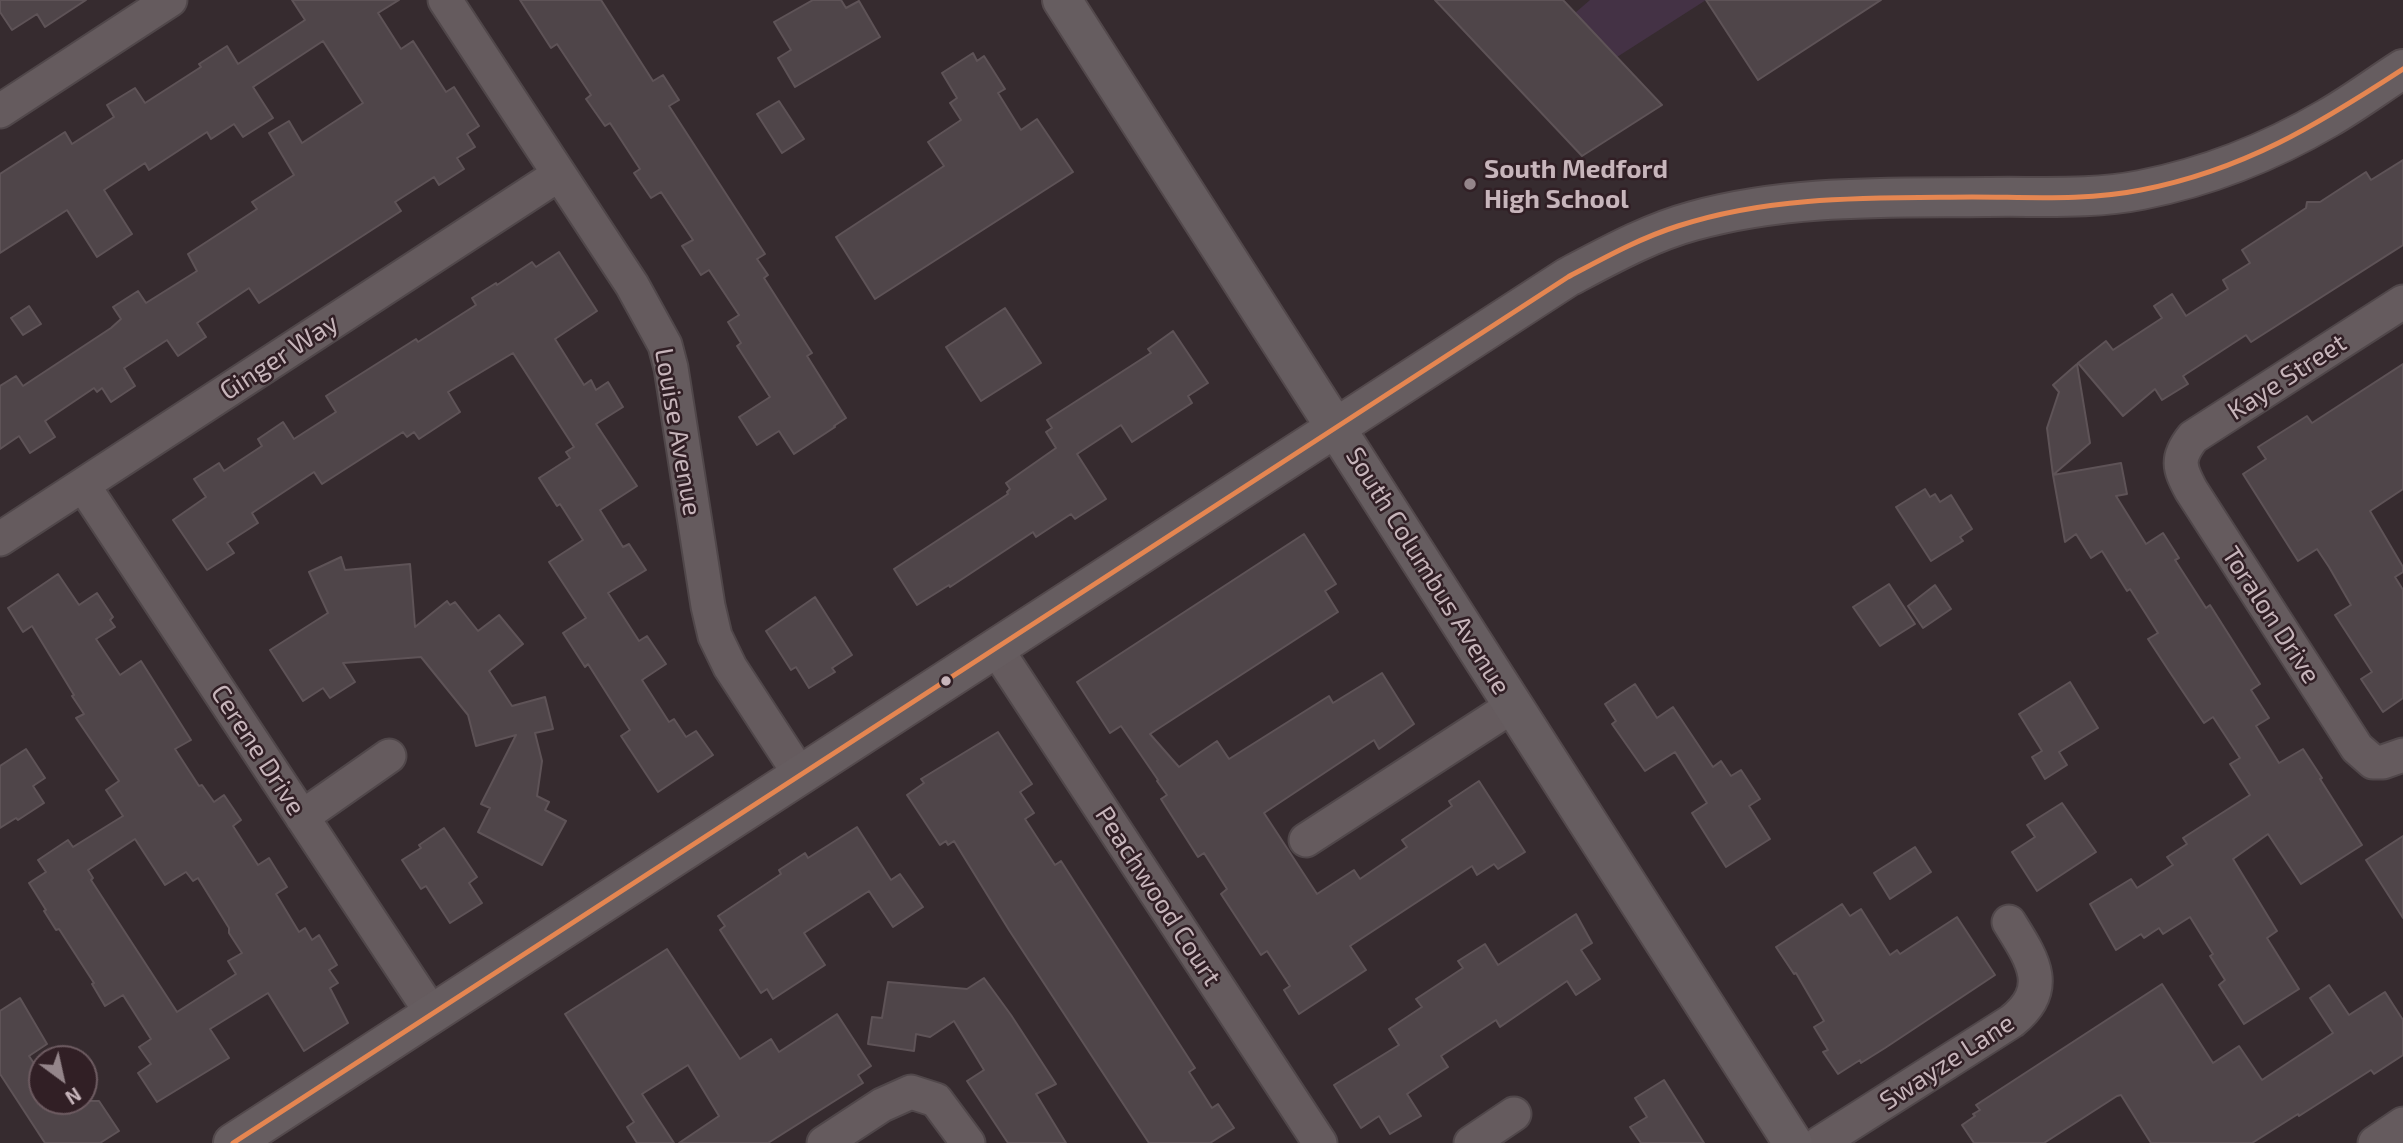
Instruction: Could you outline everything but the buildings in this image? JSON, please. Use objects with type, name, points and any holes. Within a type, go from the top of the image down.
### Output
[{"type":"main road","name":"South Columbus Avenue","points":[[1062,0],[1793,1143]]},
{"type":"main road","points":[[233,1143],[997,650],[1568,277],[1649,237],[1691,222],[1780,202],[2092,195],[2140,190],[2241,161],[2289,139],[2330,117],[2403,69]]},
{"type":"street","points":[[0,111],[170,0]]},
{"type":"street","name":"Louise Avenue","points":[[445,0],[632,285],[665,345],[715,636],[730,667],[801,776]]},
{"type":"street","name":"Ginger Way","points":[[0,539],[558,175]]},
{"type":"street","name":"Kaye Street","points":[[2181,460],[2183,450],[2193,437],[2403,303]]},
{"type":"street","name":"Toralon Drive","points":[[2181,460],[2182,474],[2191,490],[2357,748],[2388,759]]},
{"type":"street","name":"Cerene Drive","points":[[83,485],[433,1015]]},
{"type":"street","name":"Peachwood Court","points":[[997,650],[1320,1143]]},
{"type":"street","points":[[1306,840],[1514,705]]},
{"type":"street","points":[[302,817],[389,756]]},
{"type":"street","name":"Swayze Lane","points":[[1820,1143],[2026,1010],[2034,996],[2035,970],[2009,922]]},
{"type":"street","points":[[824,1143],[882,1105],[911,1092],[936,1100],[968,1143]]},
{"type":"street","points":[[1471,1143],[1514,1115]]},
{"type":"street","points":[[2375,1143],[2403,1124]]},
{"type":"shaded area","points":[[1590,0],[1706,0],[1617,57],[1575,13]]},
{"type":"transit line","points":[[233,1143],[1568,277],[1622,249],[1678,226],[1714,216],[1786,203],[1898,198],[2078,197],[2141,190],[2213,171],[2246,158],[2309,127],[2403,69]]},
{"type":"place","name":"South Medford High School","points":[[1470,184]]}]
